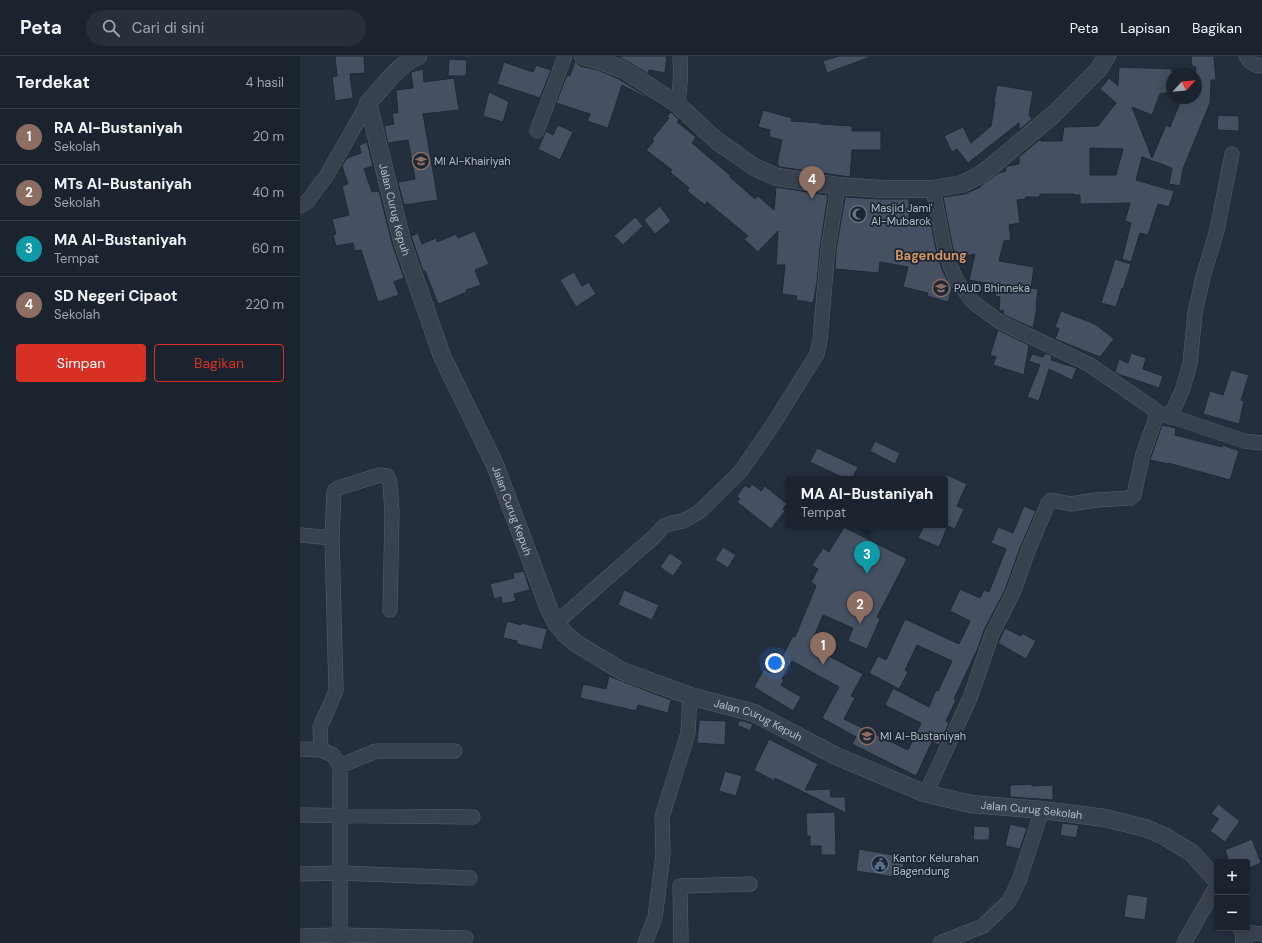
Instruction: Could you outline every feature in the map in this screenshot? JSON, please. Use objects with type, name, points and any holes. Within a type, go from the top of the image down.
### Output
[{"type":"street","points":[[300,206],[307,202],[327,175],[368,103],[396,72],[412,58],[418,56]]},
{"type":"street","points":[[537,131],[565,56]]},
{"type":"street","points":[[583,56],[624,70],[677,104],[717,141],[754,166],[777,177],[838,186],[933,189],[962,184],[980,175],[992,166],[1054,114],[1098,70],[1107,56]]},
{"type":"street","points":[[677,104],[680,92],[681,77],[680,56]]},
{"type":"street","points":[[1246,56],[1249,62],[1256,66],[1262,66]]},
{"type":"street","name":"Jalan Curug Kepuh","points":[[368,103],[402,241],[442,356],[495,465],[549,609],[556,622],[565,634],[577,644],[622,671],[690,696],[754,713],[836,756]]},
{"type":"street","points":[[926,793],[970,698],[992,634],[1013,593],[1028,551],[1048,503],[1051,500],[1071,504],[1096,500],[1130,498],[1134,495],[1143,454],[1164,414],[1182,391],[1190,364],[1196,313],[1203,277],[1218,230],[1232,154]]},
{"type":"street","points":[[556,622],[655,536],[664,526],[672,523],[683,522],[699,512],[741,471],[772,426],[817,354],[820,340],[828,250],[838,186]]},
{"type":"street","points":[[933,189],[945,251],[951,268],[957,281],[973,302],[1000,322],[1090,365],[1164,414],[1244,441],[1262,443]]},
{"type":"street","points":[[322,750],[320,727],[336,691],[332,538],[334,491],[338,488],[380,475],[387,476],[390,483],[392,512],[390,610]]},
{"type":"street","points":[[300,535],[332,538]]},
{"type":"street","points":[[645,943],[655,917],[658,895],[663,854],[662,817],[688,734],[690,696]]},
{"type":"street","points":[[300,750],[322,750],[333,755],[340,766],[340,939]]},
{"type":"street","points":[[340,766],[376,751],[455,751]]},
{"type":"street","name":"Jalan Curug Sekolah","points":[[836,756],[926,793],[971,804],[1042,810],[1105,818],[1145,828],[1164,836],[1192,853],[1214,878]]},
{"type":"street","points":[[940,943],[960,939],[983,926],[1010,902],[1019,881],[1042,810]]},
{"type":"street","points":[[300,815],[473,818]]},
{"type":"street","points":[[300,874],[340,873],[470,878]]},
{"type":"street","points":[[681,943],[680,886],[750,884]]},
{"type":"street","points":[[1184,943],[1214,891]]},
{"type":"street","points":[[1243,934],[1262,934]]},
{"type":"street","points":[[300,936],[340,939],[466,938]]},
{"type":"building","points":[[335,56],[364,56],[365,73],[350,74],[353,98],[335,101],[332,77],[337,76]]},
{"type":"building","points":[[621,56],[667,56],[665,73],[649,70],[648,74],[620,58]]},
{"type":"building","points":[[839,56],[870,57],[827,73],[823,61]]},
{"type":"building","points":[[1191,56],[1214,56],[1216,80],[1211,80],[1210,103],[1183,169],[1180,186],[1169,184],[1172,168],[1142,157],[1136,180],[1174,191],[1169,207],[1158,204],[1148,235],[1140,233],[1131,262],[1122,259],[1131,223],[1125,221],[1130,203],[1080,204],[1080,195],[1074,194],[1040,194],[1040,197],[1026,197],[1026,199],[1017,200],[1020,223],[1009,225],[1011,240],[1004,241],[999,261],[1034,267],[1031,288],[1038,289],[1037,307],[1033,328],[1004,315],[1004,311],[999,310],[1000,297],[995,296],[997,285],[969,280],[975,254],[957,258],[953,249],[943,197],[964,194],[981,187],[980,186],[999,173],[1006,171],[1005,168],[1008,166],[1019,164],[1019,157],[1039,140],[1062,141],[1064,127],[1098,126],[1116,103],[1100,89],[1109,78],[1118,86],[1119,67],[1166,69],[1166,93],[1160,94],[1152,115],[1132,107],[1152,158],[1166,125],[1170,127],[1180,104],[1202,104],[1202,68],[1192,66]],"holes":[[[1090,148],[1123,149],[1116,175],[1090,175]]]},
{"type":"building","points":[[449,59],[467,60],[466,76],[448,76]]},
{"type":"building","points":[[575,61],[580,66],[598,70],[619,79],[662,106],[622,85],[608,128],[587,121],[590,114],[556,103],[567,75],[570,76]]},
{"type":"building","points":[[504,62],[533,72],[536,65],[551,70],[540,98],[497,84]]},
{"type":"building","points":[[423,69],[424,82],[454,78],[459,110],[423,114],[438,200],[404,205],[398,182],[415,179],[408,140],[388,143],[384,126],[394,124],[392,113],[398,113],[396,90],[413,88],[411,72]]},
{"type":"building","points":[[997,85],[1033,91],[1029,115],[1032,119],[1019,130],[1019,123],[968,163],[957,149],[952,152],[944,136],[963,127],[971,143],[991,126]]},
{"type":"building","points":[[489,92],[509,102],[503,122],[483,116]]},
{"type":"building","points":[[763,110],[792,118],[791,121],[852,126],[852,131],[881,131],[881,150],[852,150],[850,177],[778,167],[779,165],[777,164],[782,140],[769,137],[770,130],[758,127]]},
{"type":"building","points":[[671,112],[679,120],[677,122],[696,137],[692,143],[731,176],[730,177],[755,199],[758,196],[774,210],[776,187],[828,195],[813,303],[796,300],[797,296],[782,294],[785,265],[776,265],[778,231],[758,252],[744,239],[748,236],[707,202],[705,205],[687,191],[689,188],[670,172],[672,170],[646,150],[654,141],[652,139],[669,118],[667,117]]},
{"type":"building","points":[[1218,115],[1239,116],[1239,131],[1217,130]]},
{"type":"building","points":[[558,125],[573,132],[560,160],[538,149],[546,131],[553,135]]},
{"type":"building","points":[[367,142],[373,166],[364,169],[372,192],[379,191],[392,243],[404,278],[394,282],[399,295],[378,302],[361,250],[355,251],[353,243],[336,246],[333,235],[336,234],[332,219],[349,215],[342,186],[348,184],[342,166],[347,158],[361,153],[359,145]]},
{"type":"building","points":[[845,197],[909,199],[909,221],[930,218],[937,254],[943,272],[952,288],[948,302],[927,296],[928,293],[903,287],[908,267],[880,262],[879,273],[835,269],[836,250]]},
{"type":"building","points":[[660,206],[671,221],[655,234],[644,220]]},
{"type":"building","points":[[635,217],[643,226],[623,245],[614,236]]},
{"type":"building","points":[[475,231],[489,264],[475,270],[481,285],[466,290],[467,292],[438,304],[425,271],[423,271],[411,236],[418,233],[422,244],[436,238],[437,242],[456,234],[458,238]]},
{"type":"building","points":[[1115,259],[1131,264],[1116,307],[1101,303]]},
{"type":"building","points":[[574,272],[582,286],[589,282],[596,294],[576,307],[560,280]]},
{"type":"building","points":[[1061,311],[1095,324],[1114,339],[1100,357],[1055,339],[1059,329],[1055,327]]},
{"type":"building","points":[[998,330],[1029,345],[1024,375],[993,365],[996,357],[990,355]]},
{"type":"building","points":[[1045,353],[1052,356],[1051,360],[1077,368],[1072,380],[1049,369],[1039,401],[1027,397],[1040,365],[1029,361],[1032,354],[1043,357]]},
{"type":"building","points":[[1131,353],[1146,358],[1143,369],[1163,376],[1159,388],[1115,372],[1119,359],[1128,363]]},
{"type":"building","points":[[1231,370],[1249,375],[1241,400],[1244,401],[1239,424],[1203,414],[1210,391],[1223,395]]},
{"type":"building","points":[[1162,425],[1176,428],[1175,435],[1222,447],[1223,445],[1239,451],[1230,480],[1168,463],[1150,460]]},
{"type":"building","points":[[875,441],[900,453],[895,464],[870,451]]},
{"type":"building","points":[[817,448],[858,467],[854,476],[840,476],[810,462]]},
{"type":"building","points":[[945,474],[967,484],[957,506],[964,509],[955,529],[948,526],[948,476],[945,476]]},
{"type":"building","points":[[752,484],[761,491],[765,486],[786,503],[783,509],[785,511],[771,529],[737,502],[740,499],[737,496],[745,485],[749,488]]},
{"type":"building","points":[[1024,506],[1036,511],[1020,548],[1005,590],[984,630],[978,648],[954,699],[956,700],[946,721],[949,723],[939,745],[932,742],[916,776],[852,744],[856,737],[822,718],[839,687],[792,661],[782,679],[784,680],[781,685],[801,697],[793,711],[754,687],[764,669],[770,673],[779,656],[782,657],[793,636],[795,637],[816,586],[811,582],[818,569],[812,565],[823,548],[829,552],[843,528],[846,528],[907,559],[877,617],[880,619],[867,649],[848,641],[853,628],[823,615],[810,646],[863,674],[851,696],[855,698],[844,719],[908,750],[921,723],[885,705],[893,688],[929,707],[936,690],[938,691],[952,661],[917,645],[905,670],[908,672],[899,689],[869,673],[878,656],[886,660],[905,619],[959,644],[970,621],[950,611],[960,589],[980,598],[984,590],[989,592],[1006,549],[991,543],[998,527],[1013,533]]},
{"type":"building","points":[[923,528],[947,528],[939,547],[918,538]]},
{"type":"building","points":[[723,547],[736,555],[728,568],[715,560]]},
{"type":"building","points":[[670,553],[683,562],[673,576],[660,567]]},
{"type":"building","points":[[524,571],[530,590],[514,594],[516,601],[502,604],[501,597],[494,599],[490,584],[514,578],[513,573]]},
{"type":"building","points":[[624,590],[659,605],[652,620],[618,605]]},
{"type":"building","points":[[507,621],[547,629],[542,650],[517,644],[517,641],[503,638]]},
{"type":"building","points":[[1005,628],[1021,636],[1022,633],[1036,641],[1026,659],[998,643]]},
{"type":"building","points":[[609,676],[671,700],[668,713],[638,705],[636,711],[580,698],[583,684],[606,689]]},
{"type":"building","points":[[699,720],[726,721],[725,745],[697,743]]},
{"type":"building","points":[[740,720],[753,724],[750,731],[737,725]]},
{"type":"building","points":[[769,739],[818,764],[805,790],[830,789],[831,797],[845,797],[846,813],[775,778],[774,781],[754,770]]},
{"type":"building","points":[[725,771],[742,776],[736,796],[719,791]]},
{"type":"building","points":[[1032,784],[1032,786],[1053,785],[1053,800],[1010,797],[1010,785]]},
{"type":"building","points":[[1218,804],[1240,821],[1225,842],[1210,831],[1219,819],[1211,814]]},
{"type":"building","points":[[835,812],[836,855],[821,855],[821,846],[810,846],[810,836],[807,836],[806,813]]},
{"type":"building","points":[[1062,823],[1079,825],[1076,838],[1060,835]]},
{"type":"building","points":[[1010,824],[1027,828],[1020,849],[1005,846]]},
{"type":"building","points":[[974,826],[990,827],[989,840],[973,840]]},
{"type":"building","points":[[1252,839],[1261,863],[1250,868],[1250,859],[1228,859],[1225,850]]},
{"type":"building","name":"Kantor Kelurahan Bagendung","points":[[859,849],[905,857],[901,878],[856,871]]},
{"type":"building","points":[[1127,894],[1148,897],[1145,920],[1124,917]]},
{"type":"place","name":"MI Al-Khairiyah","points":[[421,161]]},
{"type":"place","name":"SD Negeri Cipaot","points":[[812,199]]},
{"type":"place","name":"Masjid Jami' Al-Mubarok","points":[[858,214]]},
{"type":"place","name":"PAUD Bhinneka","points":[[941,288]]},
{"type":"place","name":"MA Al-Bustaniyah","points":[[867,574]]},
{"type":"place","name":"MTs Al-Bustaniyah","points":[[860,624]]},
{"type":"place","name":"RA Al-Bustaniyah","points":[[823,665]]},
{"type":"place","name":"MI Al-Bustaniyah","points":[[867,736]]},
{"type":"place","name":"Kantor Kelurahan Bagendung","points":[[880,864]]},
{"type":"district","name":"Bagendung","points":[[931,255]]}]
